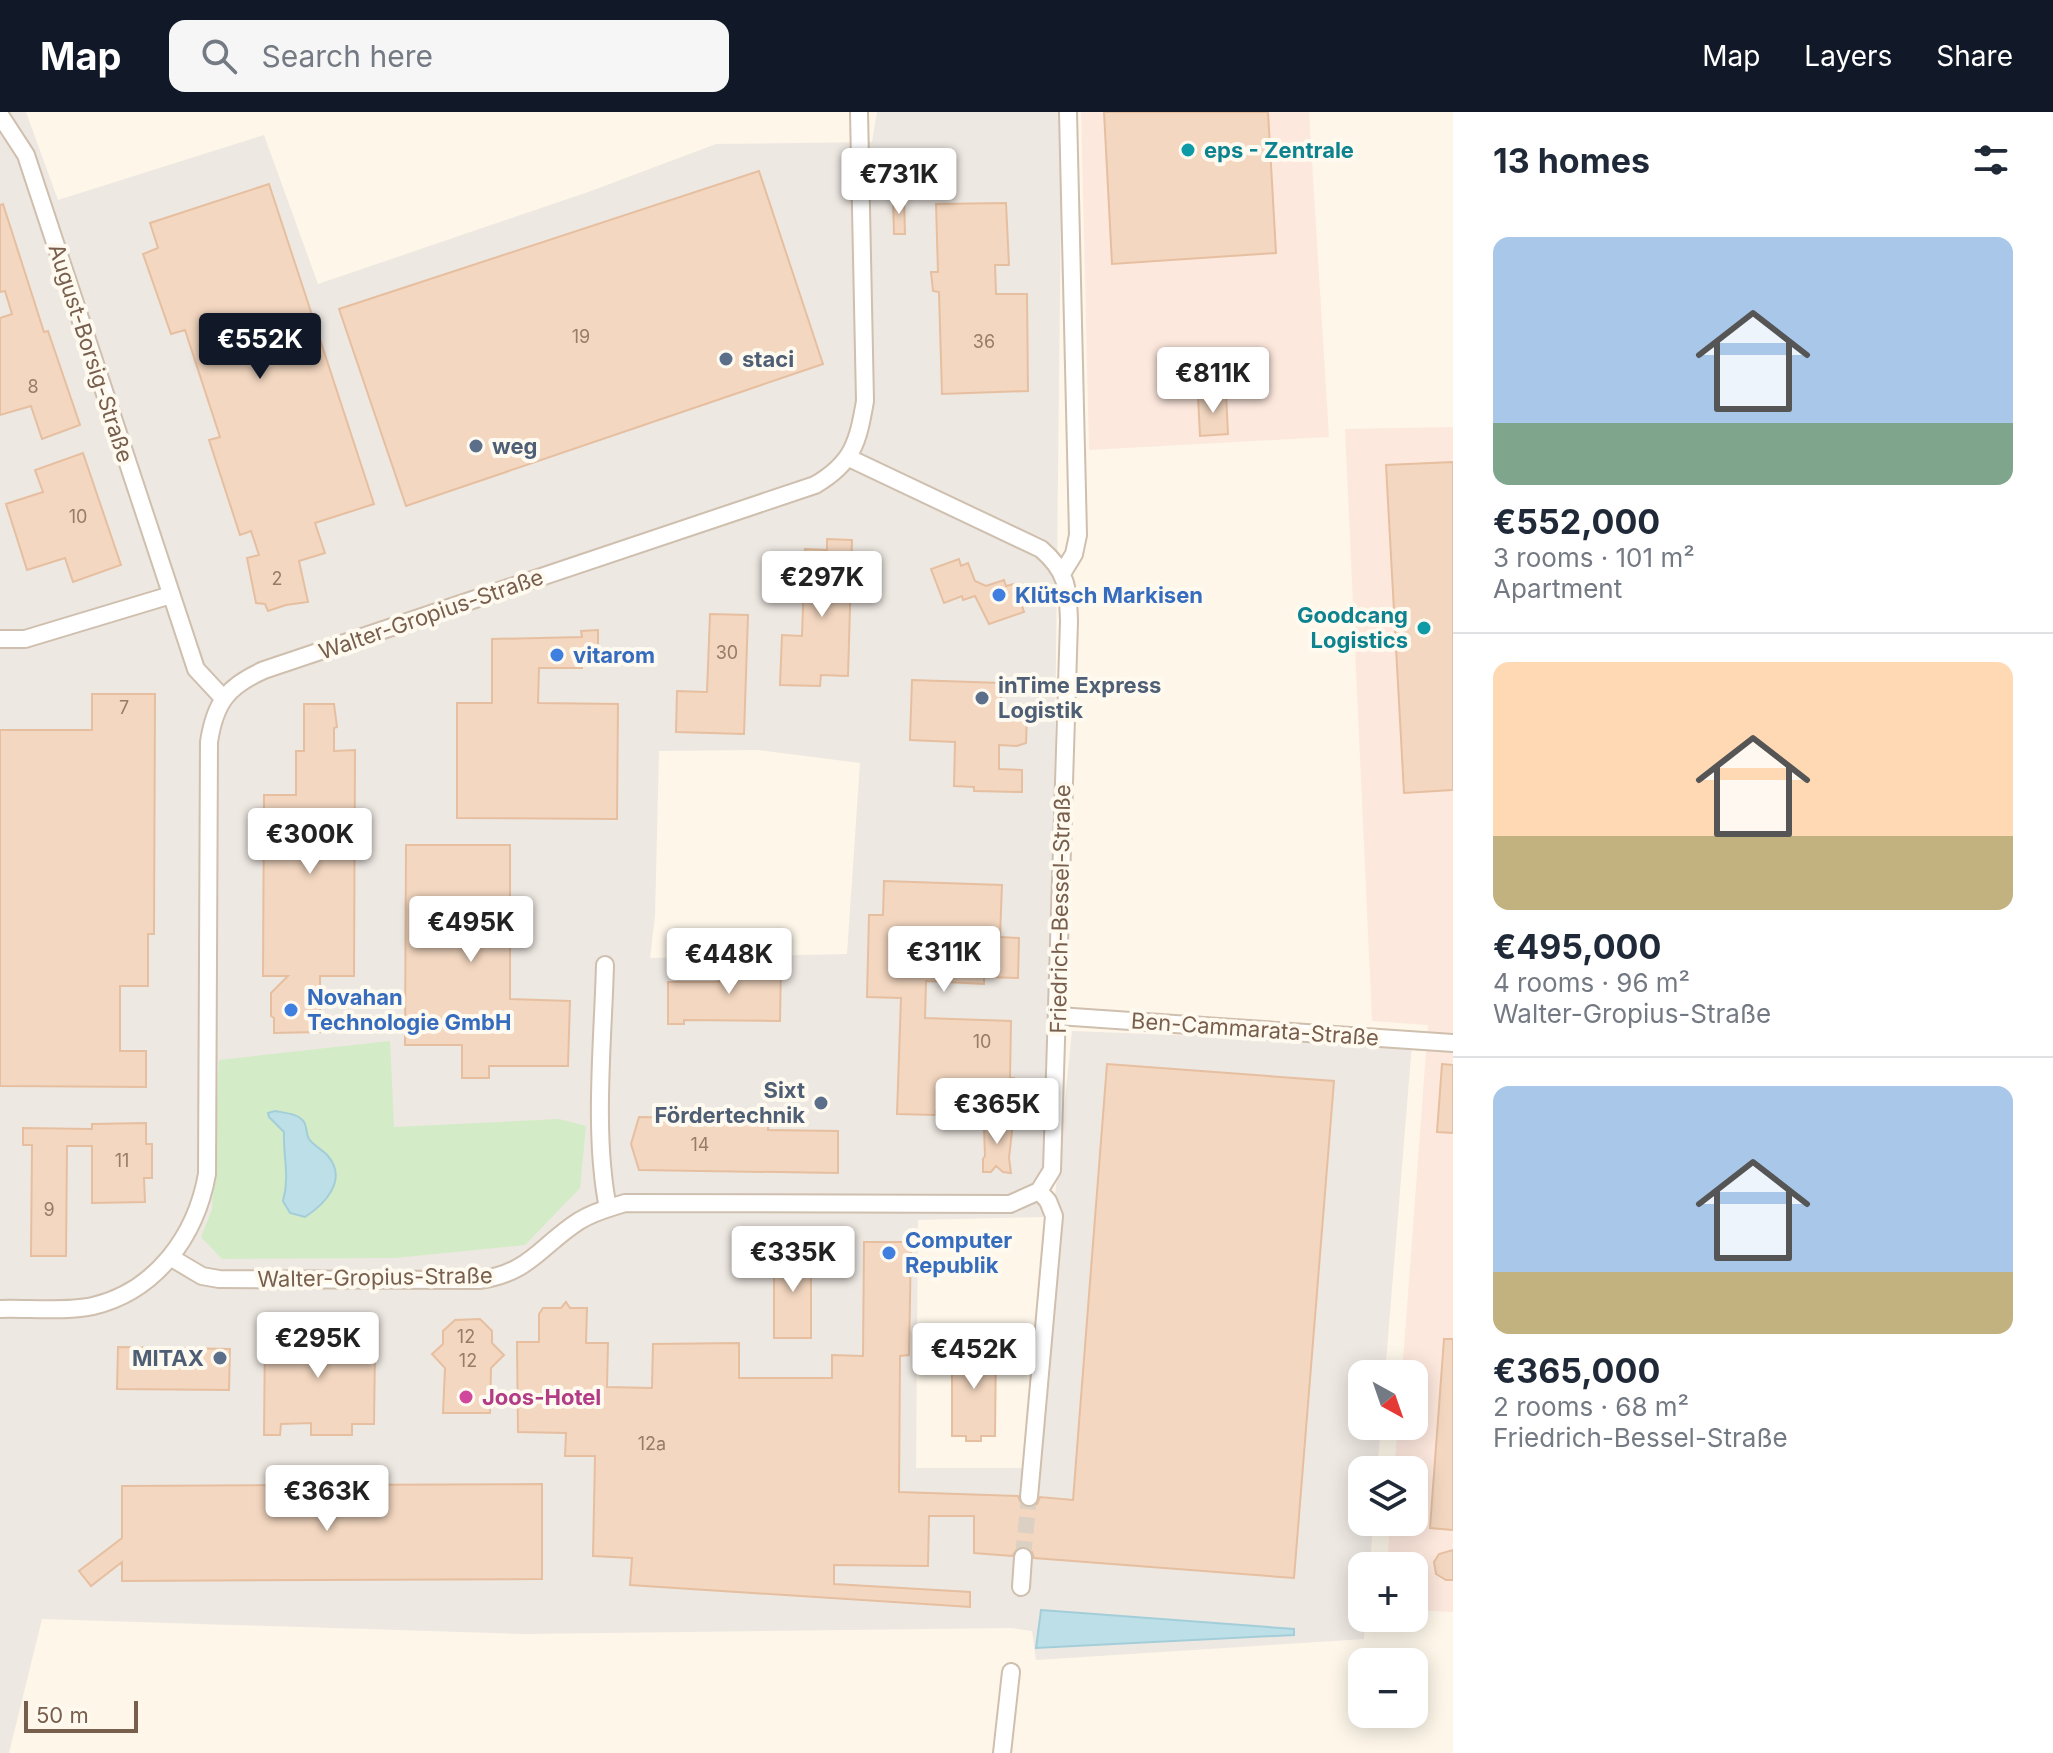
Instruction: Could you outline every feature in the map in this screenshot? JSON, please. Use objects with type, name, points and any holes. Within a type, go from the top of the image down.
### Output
[{"type":"street","points":[[859,112],[865,401],[860,433],[849,458],[1041,549],[1063,572],[1074,554],[1078,535],[1068,112]]},
{"type":"street","name":"August-Borsig-Straße","points":[[0,115],[26,155],[196,669],[223,698]]},
{"type":"street","name":"Walter-Gropius-Straße","points":[[223,698],[242,680],[264,670],[815,485],[831,476],[849,458]]},
{"type":"street","name":"Friedrich-Bessel-Straße","points":[[1039,1191],[1052,1170],[1058,1016],[1069,621],[1069,598],[1063,572]]},
{"type":"street","points":[[0,639],[25,639],[171,595]]},
{"type":"street","points":[[0,1309],[90,1307],[113,1300],[137,1287],[170,1257],[194,1220],[207,1174],[209,742],[213,718],[223,698]]},
{"type":"street","points":[[605,965],[603,1182],[608,1208],[625,1203],[1010,1204],[1039,1191],[1048,1201],[1054,1216],[1029,1497]]},
{"type":"street","name":"Ben-Cammarata-Straße","points":[[1058,1016],[1453,1043]]},
{"type":"street","name":"Walter-Gropius-Straße","points":[[170,1257],[190,1271],[219,1279],[479,1280],[513,1272],[581,1220],[608,1208]]},
{"type":"street","points":[[1021,1587],[1023,1557]]},
{"type":"street","points":[[1002,1753],[1011,1672]]},
{"type":"shaded area","points":[[0,112],[26,112],[58,200],[264,135],[318,284],[591,191],[716,144],[872,142],[877,112],[1062,112],[1055,746],[1043,1217],[918,1220],[916,1468],[1027,1468],[1072,1031],[1412,1044],[1386,1360],[1348,1360],[1348,1440],[1380,1440],[1378,1456],[1348,1456],[1348,1536],[1372,1536],[1371,1552],[1348,1552],[1348,1632],[1364,1632],[1364,1639],[1036,1660],[1032,1631],[1011,1628],[523,1634],[42,1619],[9,1753],[0,1753]],"holes":[[[758,750],[860,763],[847,954],[650,958],[655,916],[659,751]]]},
{"type":"shaded area","points":[[1081,112],[1309,112],[1329,437],[1089,450]]},
{"type":"shaded area","points":[[1453,427],[1453,1612],[1428,1611],[1428,1552],[1388,1552],[1389,1536],[1428,1536],[1428,1456],[1395,1456],[1397,1440],[1428,1440],[1428,1360],[1403,1360],[1428,1025],[1372,1021],[1345,429]]},
{"type":"green space","points":[[390,1041],[394,1127],[559,1119],[586,1126],[580,1188],[525,1245],[395,1258],[222,1259],[201,1237],[212,1209],[219,1060]]},
{"type":"water","points":[[275,1111],[301,1119],[309,1139],[334,1165],[336,1174],[332,1191],[305,1217],[290,1213],[283,1201],[286,1175],[284,1132],[268,1113]]},
{"type":"water","points":[[1041,1610],[1294,1629],[1294,1635],[1036,1648]]},
{"type":"building","points":[[1104,112],[1268,112],[1276,253],[1112,264]]},
{"type":"building","points":[[759,171],[823,364],[406,506],[339,309]]},
{"type":"building","points":[[269,184],[374,504],[315,523],[325,553],[299,561],[308,602],[268,611],[265,604],[256,603],[247,558],[259,555],[251,531],[240,535],[209,440],[220,437],[185,330],[171,334],[143,254],[158,248],[150,223]]},
{"type":"building","points":[[893,199],[904,199],[905,234],[894,234]]},
{"type":"building","points":[[1006,203],[1009,265],[995,265],[996,294],[1027,294],[1028,391],[942,394],[939,292],[933,291],[931,272],[938,272],[936,204]]},
{"type":"building","points":[[3,204],[44,332],[48,331],[80,425],[42,439],[31,406],[0,415],[0,318],[12,314],[5,291],[0,292],[0,205]]},
{"type":"building","points":[[1226,394],[1228,434],[1200,436],[1198,396]]},
{"type":"building","points":[[83,453],[121,565],[73,582],[65,558],[27,570],[6,504],[43,492],[35,470]]},
{"type":"building","name":"Goodcang Logistics","points":[[1453,462],[1453,790],[1404,793],[1386,465]]},
{"type":"building","points":[[827,539],[852,540],[848,676],[821,675],[820,686],[780,685],[782,635],[802,636],[805,549],[827,550]]},
{"type":"building","points":[[959,559],[961,566],[968,563],[975,581],[986,586],[1004,580],[1006,586],[1014,584],[1024,612],[989,624],[975,596],[963,600],[962,596],[944,603],[931,569]]},
{"type":"building","points":[[710,614],[748,615],[744,734],[676,732],[677,691],[707,692]]},
{"type":"building","points":[[598,630],[598,649],[582,649],[582,668],[539,668],[538,703],[618,704],[617,819],[457,818],[457,703],[492,703],[492,639],[582,637],[581,631]]},
{"type":"building","points":[[912,680],[1002,683],[1000,712],[1027,713],[1026,743],[999,745],[999,769],[1022,770],[1022,792],[974,791],[974,787],[954,786],[955,742],[910,740]]},
{"type":"building","points":[[92,694],[155,694],[154,934],[148,934],[148,986],[120,986],[120,1051],[146,1051],[146,1087],[0,1086],[0,730],[92,730]]},
{"type":"building","points":[[304,704],[334,704],[337,727],[334,728],[334,751],[355,750],[354,976],[320,976],[320,1032],[274,1033],[271,993],[288,976],[263,976],[264,795],[296,795],[296,751],[304,751]]},
{"type":"building","points":[[406,845],[510,845],[510,999],[570,1001],[568,1066],[489,1066],[489,1078],[462,1078],[462,1045],[405,1045]]},
{"type":"building","points":[[884,881],[1002,885],[1000,937],[1019,938],[1018,978],[984,977],[984,984],[926,981],[925,1018],[1011,1021],[1013,1114],[936,1111],[936,1115],[897,1114],[901,998],[867,997],[869,915],[883,915]]},
{"type":"building","points":[[719,963],[781,964],[780,1021],[684,1020],[684,1024],[668,1024],[668,982],[719,982]]},
{"type":"building","points":[[1107,1064],[1334,1081],[1294,1578],[1034,1558],[1024,1546],[1012,1556],[974,1553],[974,1516],[929,1516],[928,1566],[834,1565],[834,1584],[970,1592],[970,1607],[630,1585],[632,1558],[593,1556],[595,1456],[565,1456],[566,1433],[518,1432],[517,1342],[539,1342],[539,1314],[543,1308],[561,1308],[566,1302],[570,1308],[587,1308],[586,1343],[608,1343],[607,1387],[652,1388],[653,1344],[739,1343],[739,1378],[832,1378],[832,1355],[863,1356],[864,1242],[911,1242],[909,1355],[900,1356],[899,1492],[1018,1496],[1022,1505],[1029,1508],[1037,1504],[1040,1497],[1073,1500]]},
{"type":"building","points":[[1442,1064],[1453,1065],[1453,1133],[1437,1132]]},
{"type":"building","points":[[999,1114],[1012,1131],[1011,1173],[1003,1172],[996,1166],[991,1172],[983,1172],[984,1129]]},
{"type":"building","points":[[639,1117],[769,1119],[768,1130],[838,1131],[838,1173],[639,1170],[631,1144]]},
{"type":"building","points":[[146,1123],[146,1144],[152,1144],[152,1178],[144,1178],[145,1202],[92,1203],[92,1146],[67,1146],[66,1256],[31,1256],[32,1145],[23,1145],[23,1128],[92,1129],[92,1124]]},
{"type":"building","points":[[796,1247],[811,1248],[811,1338],[774,1338],[774,1258],[779,1254],[789,1254]]},
{"type":"building","points":[[307,1319],[345,1319],[345,1348],[375,1349],[374,1424],[352,1424],[352,1435],[311,1435],[311,1423],[281,1424],[280,1435],[264,1435],[265,1333],[306,1333]]},
{"type":"building","points":[[480,1319],[492,1331],[492,1343],[504,1355],[491,1368],[490,1413],[443,1413],[445,1368],[432,1354],[443,1344],[443,1331],[455,1320]]},
{"type":"building","points":[[1444,1339],[1453,1339],[1453,1530],[1430,1528]]},
{"type":"building","points":[[952,1344],[996,1345],[995,1436],[981,1436],[981,1441],[966,1441],[966,1436],[952,1436]]},
{"type":"building","points":[[118,1347],[230,1349],[229,1390],[117,1389]]},
{"type":"building","points":[[542,1484],[542,1579],[122,1581],[122,1562],[91,1586],[79,1571],[122,1538],[122,1486]]},
{"type":"building","points":[[1453,1550],[1453,1580],[1446,1580],[1436,1574],[1434,1562],[1439,1554]]},
{"type":"tunnel","points":[[1023,1557],[1029,1497]]},
{"type":"place","name":"eps - Zentrale","points":[[1188,150]]},
{"type":"place","name":"staci","points":[[726,359]]},
{"type":"place","name":"weg","points":[[476,446]]},
{"type":"place","name":"Klütsch Markisen","points":[[999,595]]},
{"type":"place","name":"Goodcang Logistics","points":[[1424,628]]},
{"type":"place","name":"vitarom","points":[[557,655]]},
{"type":"place","name":"inTime Express Logistik","points":[[982,698]]},
{"type":"place","name":"Novahan Technologie GmbH","points":[[291,1010]]},
{"type":"place","name":"Sixt Fördertechnik","points":[[821,1103]]},
{"type":"place","name":"Computer Republik","points":[[889,1253]]},
{"type":"place","name":"MITAX","points":[[220,1358]]},
{"type":"place","name":"Joos-Hotel","points":[[466,1397]]}]
